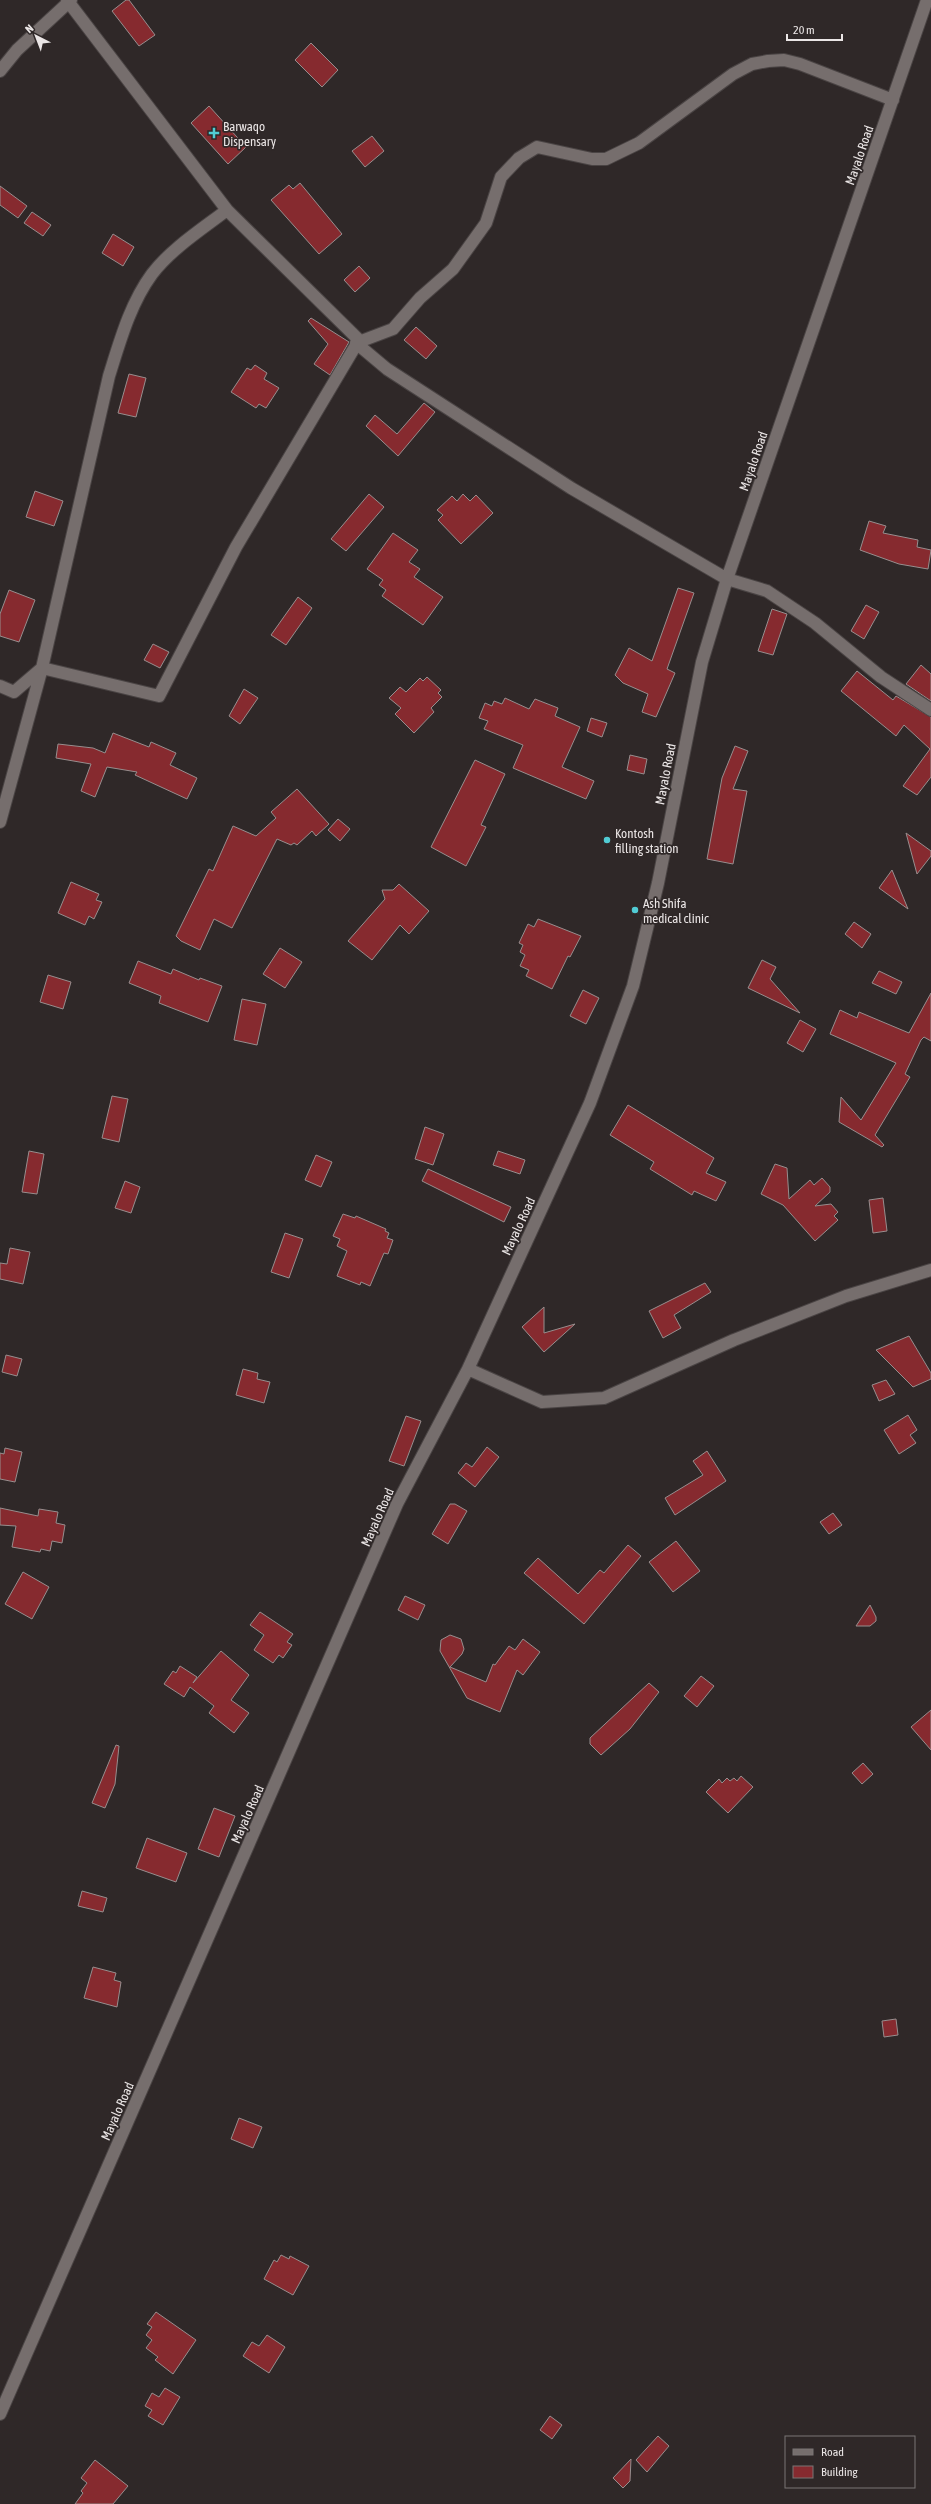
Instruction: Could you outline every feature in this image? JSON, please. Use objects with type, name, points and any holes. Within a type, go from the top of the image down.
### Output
[{"type":"street","points":[[0,71],[17,50],[69,1],[227,210],[358,340],[236,547],[159,696],[42,668]]},
{"type":"street","name":"Mayalo Road","points":[[0,2414],[397,1504],[468,1369],[590,1103],[633,986],[658,883],[702,662],[727,579],[893,100],[924,2]]},
{"type":"street","points":[[356,343],[392,329],[420,298],[453,269],[486,223],[501,177],[519,158],[537,147],[592,159],[606,159],[640,143],[733,74],[752,64],[768,61],[784,60],[800,64],[893,100]]},
{"type":"street","points":[[0,822],[42,668],[109,376],[134,305],[153,272],[179,248],[227,210]]},
{"type":"street","points":[[356,343],[387,369],[500,443],[727,579],[768,591],[815,623],[881,677],[931,710]]},
{"type":"street","points":[[0,686],[14,692],[42,668]]},
{"type":"street","points":[[468,1369],[542,1402],[604,1398],[734,1340],[846,1296],[931,1270]]},
{"type":"building","points":[[126,0],[129,0],[155,35],[139,46],[112,11]]},
{"type":"building","points":[[311,43],[338,70],[322,87],[295,60]]},
{"type":"building","points":[[209,106],[246,147],[228,164],[191,123]]},
{"type":"building","points":[[372,136],[384,151],[365,167],[352,151]]},
{"type":"building","points":[[300,183],[342,234],[319,254],[271,200],[289,185],[293,189]]},
{"type":"building","points":[[0,186],[27,206],[18,218],[0,205]]},
{"type":"building","points":[[32,212],[51,225],[43,236],[24,223]]},
{"type":"building","points":[[113,234],[134,247],[123,266],[102,253]]},
{"type":"building","points":[[359,266],[370,278],[355,292],[344,280]]},
{"type":"building","points":[[311,318],[349,342],[330,375],[314,364],[328,344],[308,321]]},
{"type":"building","points":[[416,327],[437,346],[426,359],[404,340]]},
{"type":"building","points":[[255,365],[267,373],[264,379],[279,388],[266,408],[259,404],[256,408],[231,392],[247,368],[251,370]]},
{"type":"building","points":[[129,374],[146,378],[136,417],[118,413]]},
{"type":"building","points":[[424,403],[435,412],[398,456],[366,426],[375,415],[397,434]]},
{"type":"building","points":[[35,491],[63,501],[54,526],[26,517]]},
{"type":"building","points":[[369,494],[384,507],[346,551],[331,539]]},
{"type":"building","points":[[463,494],[470,501],[476,495],[493,513],[461,544],[438,520],[443,515],[437,510],[452,496],[457,501]]},
{"type":"building","points":[[869,521],[886,526],[883,533],[918,540],[917,547],[931,550],[928,569],[899,564],[860,550]]},
{"type":"building","points":[[393,533],[418,550],[409,562],[420,569],[414,577],[443,597],[423,625],[382,596],[386,590],[379,585],[383,580],[367,569]]},
{"type":"building","points":[[678,588],[694,593],[667,669],[675,673],[656,717],[642,712],[648,694],[623,683],[615,675],[629,648],[652,661]]},
{"type":"building","points":[[9,590],[35,600],[19,642],[0,636],[0,614]]},
{"type":"building","points":[[298,597],[312,608],[286,645],[271,635]]},
{"type":"building","points":[[866,605],[879,612],[864,639],[851,631]]},
{"type":"building","points":[[772,609],[787,614],[773,655],[758,651]]},
{"type":"building","points":[[153,644],[169,652],[160,668],[144,660]]},
{"type":"building","points":[[921,665],[931,674],[931,701],[906,684]]},
{"type":"building","points":[[857,671],[893,700],[896,696],[931,717],[931,777],[917,795],[903,786],[930,749],[904,725],[896,736],[841,691]]},
{"type":"building","points":[[427,677],[441,690],[438,693],[442,697],[431,708],[434,712],[414,733],[395,714],[401,708],[389,698],[400,687],[406,692],[420,678],[423,681]]},
{"type":"building","points":[[244,689],[258,698],[240,724],[229,716]]},
{"type":"building","points":[[505,698],[529,709],[535,699],[558,708],[555,716],[580,727],[562,767],[594,781],[586,799],[513,768],[523,745],[484,729],[488,721],[479,718],[485,703],[492,706],[494,701],[502,704]]},
{"type":"building","points":[[591,718],[607,723],[602,737],[587,731]]},
{"type":"building","points":[[113,733],[149,747],[151,742],[176,753],[170,765],[197,778],[187,799],[135,775],[137,772],[107,767],[95,797],[81,791],[91,764],[56,758],[58,744],[93,748],[105,753]]},
{"type":"building","points":[[735,746],[748,751],[733,789],[747,791],[733,864],[707,859],[722,778]]},
{"type":"building","points":[[630,755],[647,759],[644,774],[627,770]]},
{"type":"building","points":[[475,760],[505,774],[481,825],[486,827],[466,866],[431,847]]},
{"type":"building","points":[[297,789],[329,824],[316,836],[312,831],[297,845],[294,843],[291,845],[277,839],[232,928],[214,919],[200,950],[181,941],[176,936],[209,869],[213,871],[233,826],[256,836],[276,818],[271,812]]},
{"type":"building","points":[[338,819],[350,829],[340,841],[328,830]]},
{"type":"building","points":[[906,833],[931,851],[931,856],[917,874]]},
{"type":"building","points":[[892,870],[908,909],[879,888]]},
{"type":"building","points":[[71,882],[99,894],[96,900],[102,902],[94,919],[89,916],[85,925],[58,913]]},
{"type":"building","points":[[399,884],[429,911],[409,934],[400,925],[372,960],[348,941],[385,899],[382,890],[393,890]]},
{"type":"building","points":[[538,919],[581,936],[570,957],[568,956],[552,989],[526,976],[529,970],[520,966],[525,955],[520,952],[523,945],[519,943],[528,924],[534,927]]},
{"type":"building","points":[[854,922],[871,934],[862,948],[845,934]]},
{"type":"building","points":[[280,948],[302,962],[285,988],[263,974]]},
{"type":"building","points":[[762,960],[776,967],[770,979],[800,1013],[748,988]]},
{"type":"building","points":[[138,961],[171,974],[173,969],[199,980],[200,978],[222,986],[208,1022],[159,1003],[161,996],[129,983]]},
{"type":"building","points":[[879,971],[902,982],[896,994],[872,983]]},
{"type":"building","points":[[48,975],[71,982],[63,1009],[40,1002]]},
{"type":"building","points":[[583,990],[599,998],[586,1024],[570,1016]]},
{"type":"building","points":[[931,993],[931,1041],[924,1037],[921,1040],[905,1074],[910,1077],[875,1135],[884,1145],[882,1147],[839,1122],[841,1097],[861,1120],[896,1063],[830,1034],[840,1010],[857,1018],[859,1012],[909,1033]]},
{"type":"building","points":[[242,999],[266,1004],[257,1045],[234,1040]]},
{"type":"building","points":[[800,1020],[816,1029],[803,1052],[787,1043]]},
{"type":"building","points":[[112,1096],[128,1099],[119,1142],[102,1138]]},
{"type":"building","points":[[628,1105],[714,1158],[706,1173],[726,1182],[716,1201],[694,1191],[692,1195],[650,1169],[654,1162],[610,1135]]},
{"type":"building","points":[[425,1127],[444,1134],[433,1165],[415,1159]]},
{"type":"building","points":[[29,1151],[44,1154],[37,1194],[22,1192]]},
{"type":"building","points":[[498,1151],[525,1160],[520,1174],[493,1165]]},
{"type":"building","points":[[316,1155],[332,1162],[321,1187],[305,1180]]},
{"type":"building","points":[[775,1164],[787,1168],[789,1199],[810,1180],[814,1185],[822,1178],[830,1187],[830,1192],[815,1206],[831,1204],[838,1212],[834,1216],[838,1220],[815,1241],[783,1205],[761,1194]]},
{"type":"building","points":[[428,1169],[511,1207],[504,1222],[422,1181]]},
{"type":"building","points":[[125,1181],[140,1187],[131,1213],[115,1208]]},
{"type":"building","points":[[883,1198],[887,1231],[873,1233],[869,1200]]},
{"type":"building","points":[[343,1214],[355,1218],[356,1216],[386,1229],[385,1231],[389,1233],[387,1238],[393,1240],[388,1254],[384,1253],[370,1286],[361,1282],[360,1285],[337,1276],[347,1251],[337,1246],[340,1239],[333,1236]]},
{"type":"building","points":[[285,1233],[303,1239],[289,1278],[271,1272]]},
{"type":"building","points":[[10,1248],[30,1252],[23,1284],[0,1279],[0,1263],[7,1264]]},
{"type":"building","points":[[705,1283],[711,1292],[674,1315],[681,1328],[663,1338],[649,1311]]},
{"type":"building","points":[[544,1307],[544,1333],[575,1324],[544,1352],[522,1327]]},
{"type":"building","points":[[909,1336],[931,1373],[931,1379],[913,1387],[876,1350]]},
{"type":"building","points":[[6,1355],[22,1359],[17,1376],[2,1372]]},
{"type":"building","points":[[243,1369],[258,1373],[257,1379],[270,1382],[264,1403],[236,1395]]},
{"type":"building","points":[[886,1380],[895,1394],[879,1401],[872,1385]]},
{"type":"building","points":[[908,1415],[917,1430],[910,1435],[916,1443],[899,1454],[884,1430]]},
{"type":"building","points":[[406,1416],[421,1421],[404,1466],[389,1461]]},
{"type":"building","points":[[487,1447],[499,1457],[475,1487],[458,1473],[466,1463],[472,1467]]},
{"type":"building","points":[[5,1448],[22,1452],[15,1482],[0,1479],[0,1453],[4,1454]]},
{"type":"building","points":[[707,1451],[726,1481],[675,1515],[665,1498],[703,1475],[693,1461]]},
{"type":"building","points":[[450,1504],[455,1504],[467,1511],[448,1544],[432,1534]]},
{"type":"building","points":[[0,1508],[38,1516],[39,1509],[58,1512],[56,1523],[65,1525],[62,1543],[52,1541],[50,1551],[41,1549],[40,1552],[12,1547],[16,1526],[0,1525]]},
{"type":"building","points":[[833,1513],[842,1525],[829,1534],[820,1522]]},
{"type":"building","points":[[676,1541],[700,1571],[673,1592],[649,1562]]},
{"type":"building","points":[[628,1545],[641,1556],[584,1624],[524,1573],[538,1558],[578,1594],[600,1570],[604,1573]]},
{"type":"building","points":[[23,1572],[49,1587],[32,1619],[5,1604]]},
{"type":"building","points":[[405,1596],[425,1605],[418,1620],[398,1610]]},
{"type":"building","points":[[870,1605],[876,1617],[876,1621],[870,1626],[856,1626]]},
{"type":"building","points":[[260,1612],[293,1634],[287,1642],[292,1645],[283,1658],[279,1655],[273,1663],[254,1650],[264,1635],[250,1625]]},
{"type":"building","points":[[450,1635],[461,1639],[464,1649],[462,1654],[450,1667],[486,1682],[493,1664],[495,1665],[509,1646],[515,1650],[523,1639],[540,1652],[523,1675],[517,1670],[500,1712],[467,1698],[440,1651],[441,1640]]},
{"type":"building","points":[[221,1651],[249,1675],[231,1700],[249,1713],[234,1733],[209,1713],[214,1706],[190,1687],[184,1697],[164,1684],[173,1671],[176,1673],[180,1666],[197,1677],[193,1683]]},
{"type":"building","points":[[701,1676],[714,1686],[697,1707],[684,1696]]},
{"type":"building","points":[[649,1683],[659,1692],[630,1729],[601,1755],[590,1744],[590,1738]]},
{"type":"building","points":[[931,1710],[931,1750],[911,1727]]},
{"type":"building","points":[[116,1745],[119,1746],[115,1784],[105,1808],[92,1803]]},
{"type":"building","points":[[863,1763],[873,1774],[862,1784],[852,1773]]},
{"type":"building","points":[[741,1776],[753,1787],[728,1813],[706,1792],[719,1779],[722,1783],[727,1778],[730,1781],[734,1778],[737,1781]]},
{"type":"building","points":[[214,1808],[235,1816],[219,1857],[198,1849]]},
{"type":"building","points":[[147,1838],[187,1853],[176,1882],[136,1868]]},
{"type":"building","points":[[82,1891],[107,1898],[103,1912],[78,1906]]},
{"type":"building","points":[[93,1967],[116,1973],[114,1980],[121,1982],[117,2007],[84,1998]]},
{"type":"building","points":[[896,2019],[898,2035],[884,2037],[882,2021]]},
{"type":"building","points":[[239,2118],[262,2127],[253,2148],[231,2139]]},
{"type":"building","points":[[281,2255],[289,2259],[290,2256],[309,2266],[293,2295],[264,2279],[274,2260],[277,2262]]},
{"type":"building","points":[[156,2312],[196,2340],[173,2374],[155,2360],[158,2357],[146,2348],[152,2340],[146,2335],[152,2327],[147,2324]]},
{"type":"building","points":[[267,2335],[285,2347],[269,2373],[243,2356],[252,2342],[259,2346]]},
{"type":"building","points":[[165,2388],[180,2397],[163,2425],[148,2416],[152,2410],[145,2406],[152,2393],[159,2397]]},
{"type":"building","points":[[550,2416],[562,2425],[552,2439],[540,2430]]},
{"type":"building","points":[[658,2436],[669,2446],[647,2472],[636,2460]]},
{"type":"building","points":[[631,2459],[630,2481],[623,2488],[613,2478]]},
{"type":"building","points":[[95,2460],[128,2486],[113,2504],[75,2504],[83,2493],[81,2491],[87,2483],[81,2478]]},
{"type":"place","name":"Barwaqo Dispensary","points":[[214,133]]},
{"type":"place","name":"Kontosh filling station","points":[[607,840]]},
{"type":"place","name":"Ash Shifa medical clinic","points":[[635,910]]}]
